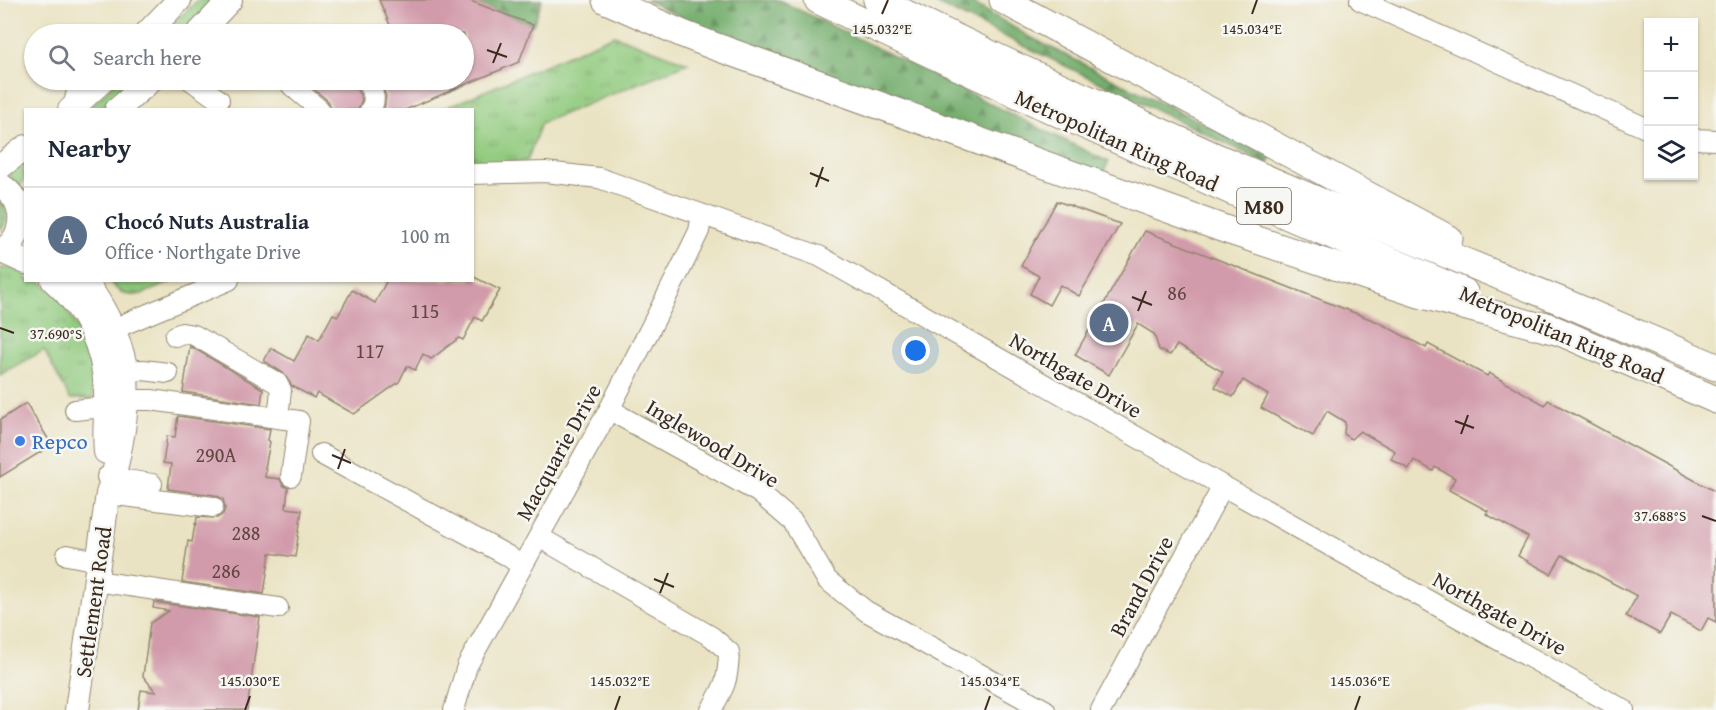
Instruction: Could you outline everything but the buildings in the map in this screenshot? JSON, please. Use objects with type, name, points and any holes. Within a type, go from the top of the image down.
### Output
[{"type":"highway","points":[[606,0],[711,45],[1230,231],[1419,294],[1560,332]]},
{"type":"highway","name":"Metropolitan Ring Road","points":[[818,0],[1018,96],[1165,162],[1716,400]]},
{"type":"highway","name":"Metropolitan Ring Road","points":[[877,0],[1013,65],[1224,160],[1716,367]]},
{"type":"highway","points":[[1003,0],[1500,266],[1561,301]]},
{"type":"main road","points":[[156,24],[178,0]]},
{"type":"main road","points":[[72,108],[92,90]]},
{"type":"main road","points":[[119,108],[140,90]]},
{"type":"main road","points":[[0,166],[24,148]]},
{"type":"main road","points":[[0,185],[13,196],[23,211],[17,236],[1,252]]},
{"type":"main road","points":[[1,252],[24,261]]},
{"type":"main road","name":"Settlement Road","points":[[55,282],[104,335],[124,363],[126,380],[115,404],[109,483],[77,710]]},
{"type":"main road","name":"Settlement Road","points":[[85,282],[96,297],[104,335],[104,372],[115,404]]},
{"type":"street","points":[[1360,0],[1644,127]]},
{"type":"street","points":[[72,108],[77,90]]},
{"type":"street","points":[[205,90],[219,100],[212,90]]},
{"type":"street","points":[[297,90],[318,108]]},
{"type":"street","points":[[371,90],[375,101],[371,108]]},
{"type":"street","points":[[1698,139],[1716,140]]},
{"type":"street","name":"Northgate Drive","points":[[474,174],[545,172],[599,178],[819,256],[1223,486],[1624,710]]},
{"type":"street","name":"Macquarie Drive","points":[[454,710],[467,666],[610,408],[684,264],[699,231],[702,215]]},
{"type":"street","points":[[104,335],[224,282]]},
{"type":"street","points":[[166,307],[179,335],[187,333],[198,338],[277,383],[281,390],[279,409]]},
{"type":"street","points":[[104,372],[132,369],[168,373]]},
{"type":"street","points":[[75,410],[151,400],[299,421],[291,476]]},
{"type":"street","name":"Inglewood Drive","points":[[610,408],[622,417],[758,492],[793,522],[827,580],[866,611],[1045,710]]},
{"type":"street","points":[[321,454],[508,556],[522,566]]},
{"type":"street","points":[[109,483],[152,484]]},
{"type":"street","points":[[109,483],[213,507]]},
{"type":"street","name":"Brand Drive","points":[[1101,710],[1223,486]]},
{"type":"street","points":[[539,537],[712,637],[729,652],[725,685],[711,710]]},
{"type":"street","points":[[67,555],[97,571],[278,608]]},
{"type":"green space","points":[[198,0],[216,0],[193,24],[173,24]]},
{"type":"green space","points":[[468,0],[542,0],[533,25]]},
{"type":"green space","points":[[646,0],[779,0],[1109,162],[1099,180],[722,37]]},
{"type":"green space","points":[[929,0],[968,0],[1028,36],[1271,156],[1268,164]]},
{"type":"green space","points":[[614,35],[688,63],[541,123],[527,161],[474,167],[474,108],[446,108]]},
{"type":"green space","points":[[108,90],[123,90],[101,108],[89,108]]},
{"type":"green space","points":[[24,161],[24,178],[20,187],[9,174]]},
{"type":"green space","points":[[0,200],[5,208],[6,216],[5,224],[0,231]]},
{"type":"green space","points":[[0,268],[12,268],[24,273],[24,282],[40,282],[60,298],[86,342],[93,376],[93,399],[70,399],[44,350],[0,375]]},
{"type":"green space","points":[[111,282],[169,282],[139,294],[131,295],[117,289]]},
{"type":"place","name":"Chocó Nuts Australia","points":[[1109,323]]},
{"type":"place","name":"Repco","points":[[20,441]]}]
